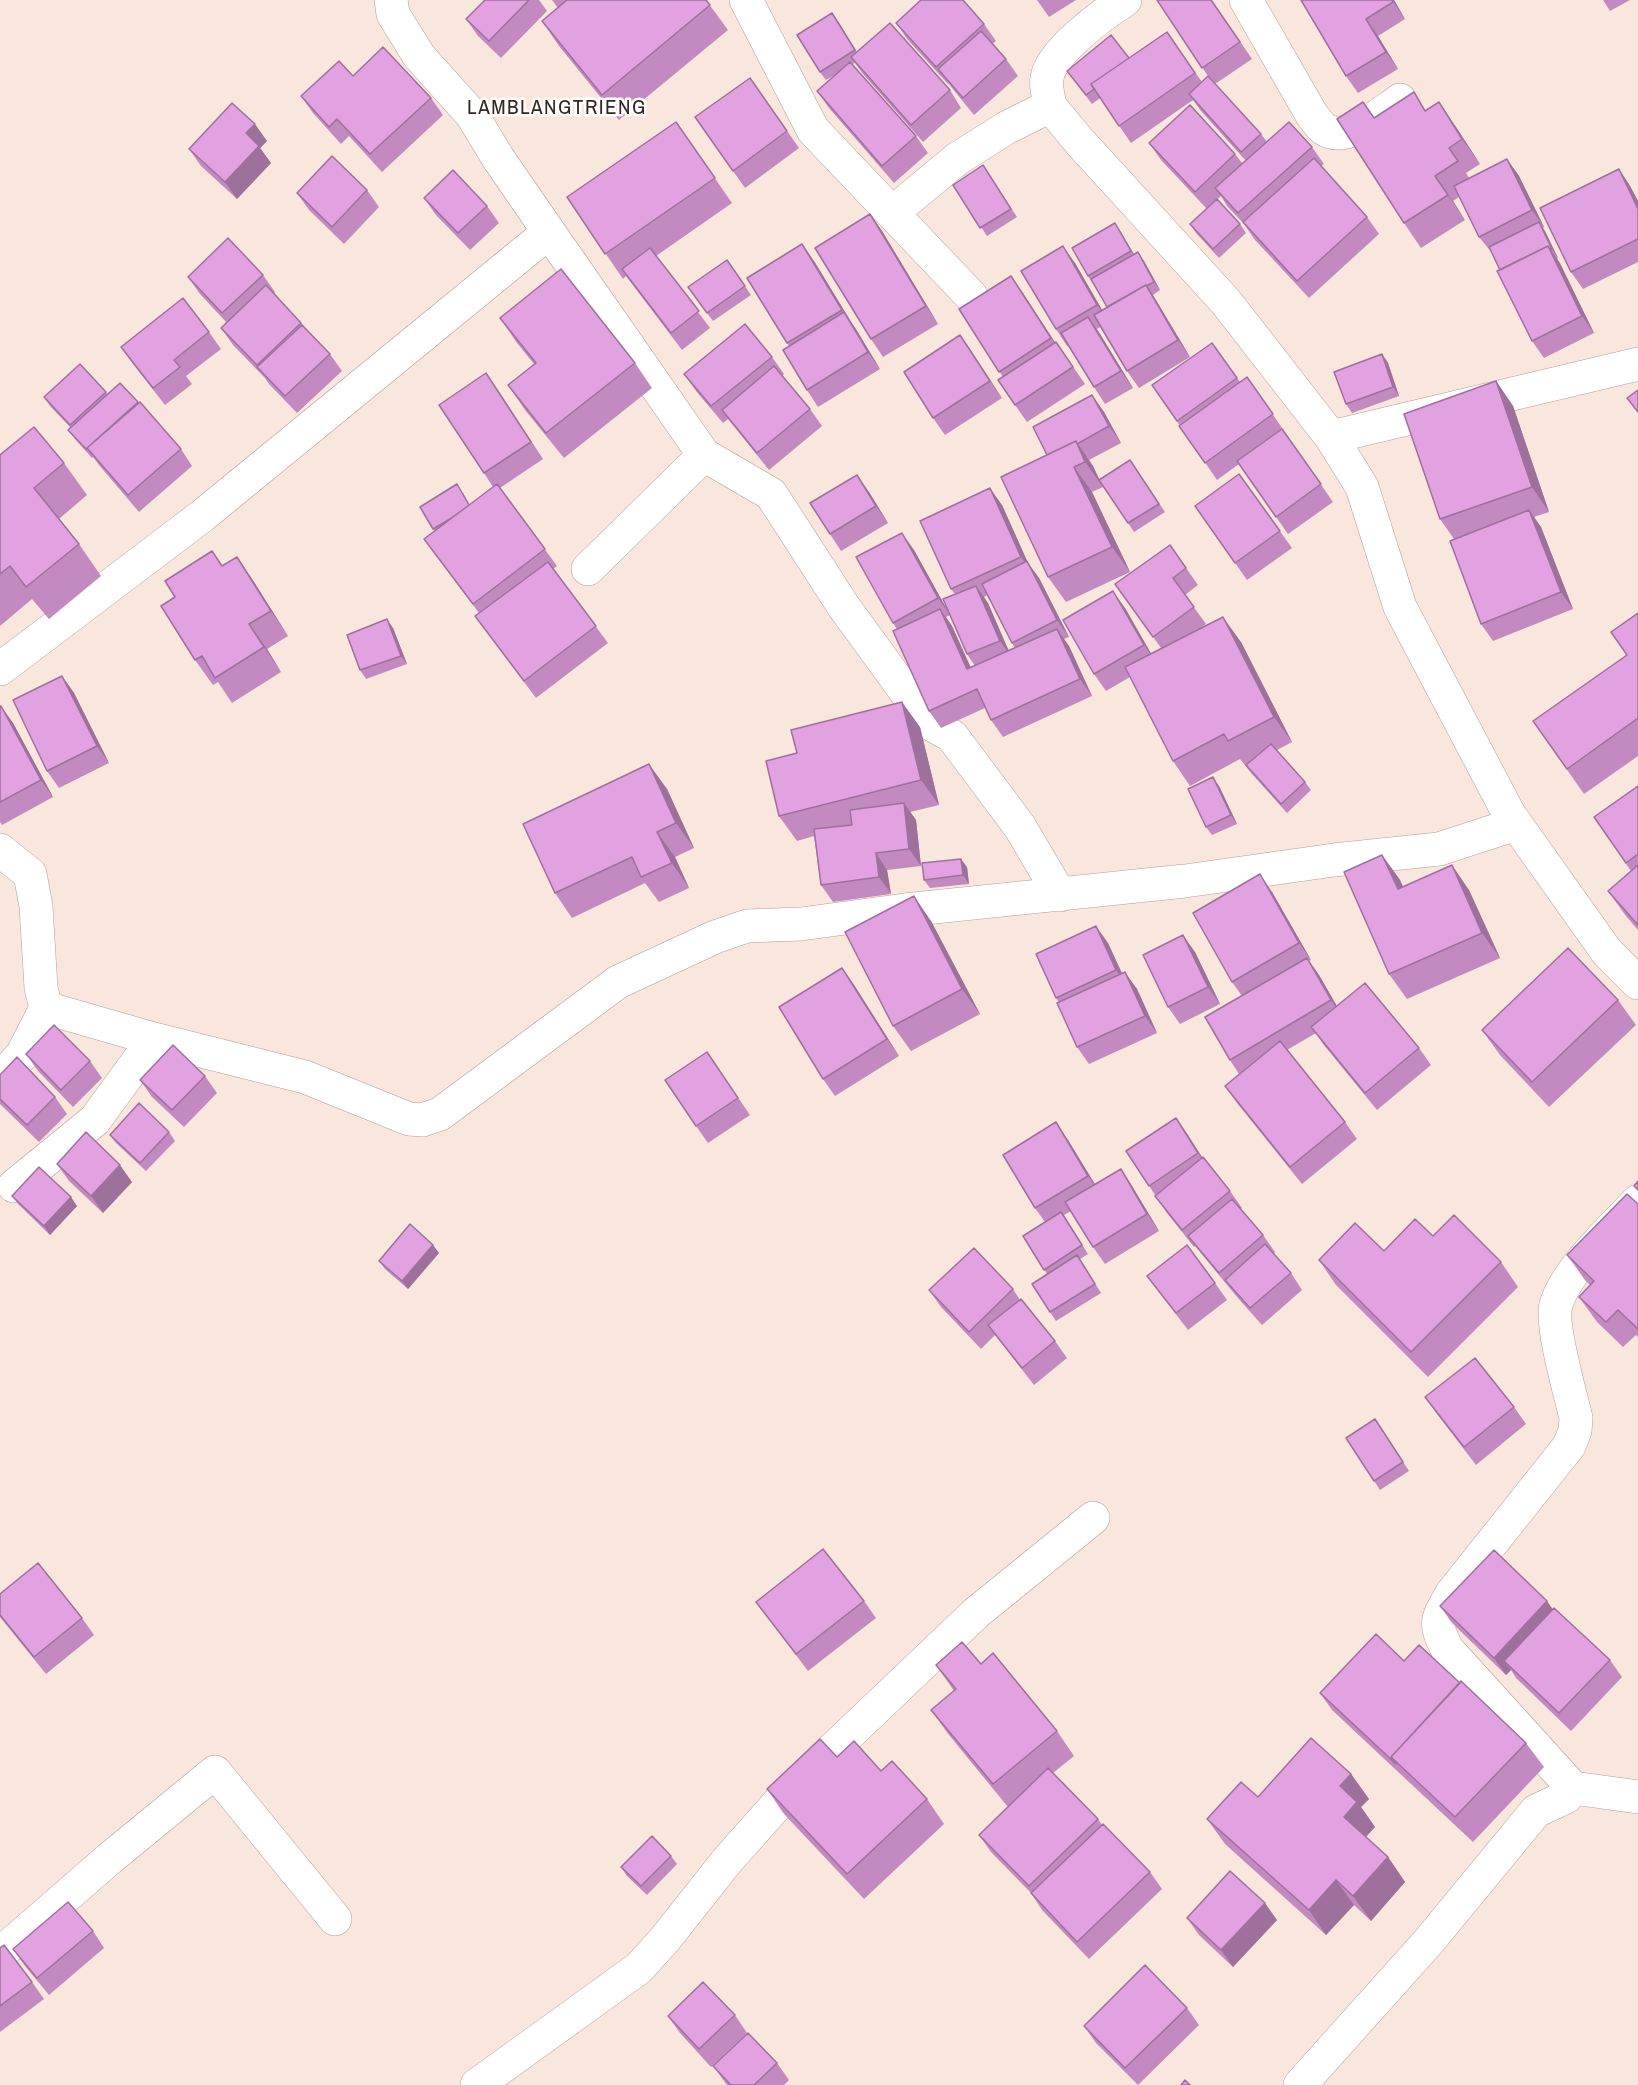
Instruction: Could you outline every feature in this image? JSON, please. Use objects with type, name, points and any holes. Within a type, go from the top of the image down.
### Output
[{"type":"street","points":[[391,0],[393,14],[419,56],[472,115],[498,158],[704,454],[771,494],[844,607],[911,699],[929,723],[951,736],[1020,827],[1060,895]]},
{"type":"street","points":[[746,0],[813,129],[971,296]]},
{"type":"street","points":[[1125,0],[1101,16],[1054,60],[1046,79],[1050,106],[1079,141],[1226,302],[1330,437],[1362,487],[1400,607],[1516,824],[1607,952],[1638,983]]},
{"type":"street","points":[[1246,0],[1312,115],[1324,129],[1337,133],[1354,131],[1400,100]]},
{"type":"street","points":[[892,213],[957,159],[1006,128],[1050,106]]},
{"type":"street","points":[[0,669],[202,516],[549,232]]},
{"type":"street","points":[[1330,437],[1638,364]]},
{"type":"street","points":[[588,569],[704,454]]},
{"type":"street","points":[[46,1008],[154,1039],[305,1077],[409,1119],[422,1120],[441,1114],[618,982],[715,937],[747,926],[801,924],[905,910],[1185,881],[1334,860],[1439,849],[1516,824]]},
{"type":"street","points":[[0,850],[30,874],[36,906],[41,988],[46,1008],[22,1055],[0,1078]]},
{"type":"street","points":[[14,1186],[95,1120],[154,1039]]},
{"type":"street","points":[[1638,1201],[1580,1265],[1555,1306],[1555,1323],[1576,1418],[1575,1431],[1569,1446],[1452,1593],[1438,1619],[1438,1631],[1447,1649],[1573,1788],[1638,1797]]},
{"type":"street","points":[[477,2085],[639,1968],[666,1938],[726,1862],[790,1790],[976,1613],[1093,1518]]},
{"type":"street","points":[[0,1954],[109,1859],[215,1772],[335,1918]]},
{"type":"street","points":[[1300,2085],[1429,1941],[1536,1811],[1566,1797],[1573,1788]]},
{"type":"building","points":[[485,0],[529,0],[489,41],[466,19]]},
{"type":"building","points":[[567,0],[706,0],[710,5],[602,95],[542,21]]},
{"type":"building","points":[[921,0],[963,0],[984,24],[936,67],[896,23]]},
{"type":"building","points":[[1157,0],[1211,0],[1240,42],[1202,68]]},
{"type":"building","points":[[1301,0],[1392,0],[1393,2],[1366,19],[1386,52],[1346,76]]},
{"type":"building","points":[[832,13],[855,50],[820,72],[797,35]]},
{"type":"building","points":[[890,23],[950,90],[911,125],[851,57]]},
{"type":"building","points":[[981,31],[1006,59],[963,98],[938,69]]},
{"type":"building","points":[[1167,32],[1195,73],[1119,126],[1091,84]]},
{"type":"building","points":[[1111,35],[1129,58],[1091,84],[1094,89],[1086,95],[1067,71]]},
{"type":"building","points":[[383,47],[431,98],[370,154],[337,119],[329,127],[301,96],[339,61],[353,76]]},
{"type":"building","points":[[850,62],[916,136],[882,166],[817,91]]},
{"type":"building","points":[[1208,76],[1261,134],[1241,152],[1189,94]]},
{"type":"building","points":[[750,78],[787,131],[733,171],[695,117]]},
{"type":"building","points":[[1414,92],[1425,111],[1439,102],[1462,139],[1449,148],[1458,161],[1435,176],[1448,195],[1404,223],[1337,119],[1363,102],[1374,118]]},
{"type":"building","points":[[232,103],[255,124],[246,133],[259,146],[225,182],[189,149]]},
{"type":"building","points":[[1190,105],[1235,154],[1195,192],[1149,143]]},
{"type":"building","points":[[676,122],[715,178],[605,254],[567,197]]},
{"type":"building","points":[[1289,122],[1312,147],[1238,213],[1215,188]]},
{"type":"building","points":[[332,156],[367,190],[332,227],[297,193]]},
{"type":"building","points":[[1314,158],[1367,217],[1297,281],[1243,222]]},
{"type":"building","points":[[1507,159],[1532,210],[1479,237],[1454,186]]},
{"type":"building","points":[[983,165],[1011,209],[980,228],[953,185]]},
{"type":"building","points":[[1619,169],[1638,209],[1638,239],[1571,272],[1540,208]]},
{"type":"building","points":[[453,170],[487,206],[458,233],[424,198]]},
{"type":"building","points":[[1217,199],[1240,224],[1213,249],[1190,224]]},
{"type":"building","points":[[870,214],[926,306],[871,339],[815,248]]},
{"type":"building","points":[[1539,222],[1552,249],[1548,246],[1500,270],[1489,247]]},
{"type":"building","points":[[1115,223],[1131,251],[1088,276],[1072,248]]},
{"type":"building","points":[[228,238],[263,275],[222,313],[188,277]]},
{"type":"building","points":[[802,244],[842,310],[787,343],[747,278]]},
{"type":"building","points":[[1063,246],[1097,305],[1056,329],[1021,271]]},
{"type":"building","points":[[1548,246],[1582,316],[1532,341],[1497,271]]},
{"type":"building","points":[[650,248],[699,311],[671,333],[622,269]]},
{"type":"building","points":[[1138,252],[1154,282],[1107,307],[1091,279]]},
{"type":"building","points":[[727,260],[745,286],[707,313],[688,287]]},
{"type":"building","points":[[561,269],[635,363],[546,433],[508,385],[536,363],[500,318]]},
{"type":"building","points":[[1011,276],[1051,338],[999,372],[959,309]]},
{"type":"building","points":[[266,285],[301,323],[257,365],[221,328]]},
{"type":"building","points":[[1146,285],[1178,340],[1127,371],[1094,315]]},
{"type":"building","points":[[183,298],[209,332],[174,360],[180,367],[153,388],[121,347]]},
{"type":"building","points":[[844,312],[868,352],[807,390],[783,350]]},
{"type":"building","points":[[1088,317],[1121,371],[1094,387],[1061,333]]},
{"type":"building","points":[[745,324],[772,357],[711,406],[684,374]]},
{"type":"building","points":[[302,325],[330,354],[285,396],[257,367]]},
{"type":"building","points":[[960,335],[990,381],[933,418],[904,372]]},
{"type":"building","points":[[1056,342],[1073,367],[1015,405],[998,380]]},
{"type":"building","points":[[1212,343],[1237,378],[1177,421],[1152,385]]},
{"type":"building","points":[[1382,354],[1393,387],[1346,404],[1334,372]]},
{"type":"building","points":[[80,364],[106,392],[70,425],[44,397]]},
{"type":"building","points":[[774,366],[810,409],[757,453],[722,410]]},
{"type":"building","points":[[486,373],[531,442],[484,473],[439,405]]},
{"type":"building","points":[[1247,377],[1273,414],[1205,463],[1179,426]]},
{"type":"building","points":[[1496,381],[1532,487],[1440,519],[1404,414]]},
{"type":"building","points":[[120,383],[138,402],[86,449],[68,430]]},
{"type":"building","points":[[1638,390],[1638,412],[1627,398]]},
{"type":"building","points":[[1092,395],[1109,426],[1077,444],[1076,441],[1047,455],[1033,427]]},
{"type":"building","points":[[140,402],[181,449],[128,495],[87,448]]},
{"type":"building","points":[[34,427],[64,463],[34,488],[79,544],[26,587],[10,566],[0,574],[0,455]]},
{"type":"building","points":[[1282,429],[1321,484],[1276,517],[1237,461]]},
{"type":"building","points":[[1076,441],[1085,462],[1074,467],[1112,547],[1048,577],[1001,477]]},
{"type":"building","points":[[1130,460],[1159,504],[1128,523],[1099,480]]},
{"type":"building","points":[[1239,474],[1280,531],[1235,563],[1195,506]]},
{"type":"building","points":[[857,475],[876,506],[830,534],[810,503]]},
{"type":"building","points":[[457,484],[469,505],[433,529],[420,507]]},
{"type":"building","points":[[497,484],[545,549],[473,604],[424,539]]},
{"type":"building","points":[[990,488],[1021,557],[951,589],[920,521]]},
{"type":"building","points":[[1529,510],[1561,592],[1481,624],[1450,541]]},
{"type":"building","points":[[902,533],[938,598],[893,623],[856,557]]},
{"type":"building","points":[[1170,545],[1186,568],[1173,578],[1194,607],[1153,637],[1115,584]]},
{"type":"building","points":[[212,551],[222,566],[237,557],[271,611],[249,624],[264,647],[215,678],[202,656],[195,660],[161,606],[175,597],[165,581]]},
{"type":"building","points":[[1027,561],[1057,620],[1012,643],[982,584]]},
{"type":"building","points":[[548,562],[596,626],[524,681],[475,616]]},
{"type":"building","points":[[976,586],[1000,641],[967,654],[943,599]]},
{"type":"building","points":[[1113,591],[1144,645],[1094,674],[1063,620]]},
{"type":"building","points":[[940,609],[967,669],[1057,629],[1080,679],[991,720],[977,689],[929,711],[893,631]]},
{"type":"building","points":[[1638,613],[1638,718],[1567,769],[1533,721],[1627,655],[1611,632]]},
{"type":"building","points":[[1223,617],[1274,717],[1228,741],[1224,734],[1173,761],[1125,667]]},
{"type":"building","points":[[387,619],[401,656],[360,670],[347,635]]},
{"type":"building","points":[[62,676],[97,746],[47,771],[13,700]]},
{"type":"building","points":[[902,702],[921,780],[779,816],[766,761],[797,753],[791,730]]},
{"type":"building","points":[[0,706],[41,780],[0,802]]},
{"type":"building","points":[[1271,744],[1305,782],[1281,804],[1246,765]]},
{"type":"building","points":[[649,764],[676,823],[657,832],[672,863],[641,877],[632,857],[555,893],[523,824]]},
{"type":"building","points":[[1213,777],[1231,815],[1206,827],[1188,789]]},
{"type":"building","points":[[1638,786],[1638,854],[1626,863],[1594,817]]},
{"type":"building","points":[[904,803],[909,849],[876,853],[879,877],[821,885],[814,829],[852,825],[850,810]]},
{"type":"building","points":[[1382,855],[1398,889],[1452,865],[1482,933],[1389,974],[1344,872]]},
{"type":"building","points":[[961,859],[963,875],[924,880],[922,863]]},
{"type":"building","points":[[1638,865],[1638,925],[1608,891]]},
{"type":"building","points":[[1260,874],[1299,943],[1232,982],[1193,913]]},
{"type":"building","points":[[914,896],[962,989],[893,1026],[845,932]]},
{"type":"building","points":[[1096,926],[1116,970],[1056,998],[1036,954]]},
{"type":"building","points":[[1183,935],[1208,987],[1168,1007],[1143,955]]},
{"type":"building","points":[[1568,948],[1618,1000],[1532,1082],[1482,1030]]},
{"type":"building","points":[[1307,958],[1331,1000],[1230,1060],[1205,1017]]},
{"type":"building","points":[[842,968],[887,1039],[823,1079],[779,1007]]},
{"type":"building","points":[[1125,972],[1145,1016],[1077,1047],[1057,1003]]},
{"type":"building","points":[[1365,983],[1419,1048],[1365,1093],[1311,1027]]},
{"type":"building","points":[[54,1025],[90,1061],[61,1090],[26,1054]]},
{"type":"building","points":[[1280,1041],[1345,1122],[1290,1167],[1225,1086]]},
{"type":"building","points":[[173,1045],[205,1076],[172,1110],[140,1080]]},
{"type":"building","points":[[707,1052],[738,1098],[696,1126],[665,1080]]},
{"type":"building","points":[[17,1057],[55,1097],[27,1125],[0,1099],[0,1075]]},
{"type":"building","points":[[139,1103],[169,1132],[140,1163],[110,1135]]},
{"type":"building","points":[[1176,1118],[1198,1153],[1149,1186],[1126,1151]]},
{"type":"building","points":[[1056,1122],[1088,1176],[1035,1208],[1003,1155]]},
{"type":"building","points":[[86,1132],[120,1165],[91,1196],[57,1164]]},
{"type":"building","points":[[1203,1157],[1230,1191],[1182,1230],[1155,1196]]},
{"type":"building","points":[[39,1167],[71,1197],[44,1226],[12,1196]]},
{"type":"building","points":[[1121,1169],[1147,1214],[1093,1247],[1065,1202]]},
{"type":"building","points":[[1627,1194],[1638,1204],[1638,1329],[1618,1310],[1606,1322],[1579,1297],[1594,1281],[1567,1255]]},
{"type":"building","points":[[1232,1199],[1263,1235],[1219,1273],[1188,1236]]},
{"type":"building","points":[[1061,1212],[1082,1245],[1044,1270],[1023,1236]]},
{"type":"building","points":[[1454,1215],[1501,1262],[1411,1352],[1319,1260],[1355,1223],[1384,1251],[1415,1219],[1433,1236]]},
{"type":"building","points":[[410,1224],[433,1245],[402,1281],[379,1261]]},
{"type":"building","points":[[1265,1244],[1291,1273],[1250,1308],[1225,1280]]},
{"type":"building","points":[[1187,1245],[1215,1283],[1176,1313],[1147,1276]]},
{"type":"building","points":[[974,1248],[1013,1289],[969,1332],[929,1290]]},
{"type":"building","points":[[1077,1255],[1095,1284],[1050,1312],[1032,1284]]},
{"type":"building","points":[[1021,1299],[1055,1341],[1022,1368],[988,1325]]},
{"type":"building","points":[[1475,1358],[1514,1407],[1464,1447],[1425,1397]]},
{"type":"building","points":[[1375,1419],[1403,1462],[1374,1481],[1346,1438]]},
{"type":"building","points":[[823,1549],[864,1601],[796,1654],[756,1602]]},
{"type":"building","points":[[1494,1550],[1547,1601],[1494,1658],[1440,1606]]},
{"type":"building","points":[[38,1563],[82,1618],[34,1657],[0,1615],[0,1594]]},
{"type":"building","points":[[1554,1608],[1610,1660],[1559,1713],[1504,1661]]},
{"type":"building","points":[[1376,1634],[1404,1661],[1419,1645],[1460,1683],[1391,1757],[1396,1764],[1320,1693]]},
{"type":"building","points":[[962,1642],[981,1664],[993,1653],[1057,1731],[993,1784],[931,1710],[956,1689],[936,1665]]},
{"type":"building","points":[[1461,1681],[1526,1743],[1455,1817],[1391,1757]]},
{"type":"building","points":[[1311,1738],[1351,1774],[1340,1786],[1357,1802],[1344,1817],[1388,1857],[1353,1896],[1336,1880],[1309,1910],[1207,1819],[1241,1782],[1258,1797]]},
{"type":"building","points":[[820,1739],[837,1757],[854,1741],[881,1771],[892,1761],[927,1799],[847,1874],[767,1789]]},
{"type":"building","points":[[1048,1768],[1098,1819],[1029,1886],[979,1835]]},
{"type":"building","points":[[1103,1824],[1150,1872],[1077,1942],[1031,1893]]},
{"type":"building","points":[[652,1836],[671,1856],[641,1886],[621,1867]]},
{"type":"building","points":[[1230,1871],[1265,1903],[1221,1950],[1187,1918]]},
{"type":"building","points":[[68,1902],[93,1931],[37,1978],[13,1949]]},
{"type":"building","points":[[4,1945],[32,1982],[0,2006],[0,1948]]},
{"type":"building","points":[[1145,1965],[1187,2008],[1125,2068],[1084,2026]]},
{"type":"building","points":[[703,1982],[735,2015],[699,2049],[668,2016]]},
{"type":"building","points":[[748,2033],[777,2063],[754,2085],[731,2085],[713,2066]]},
{"type":"district","name":"LAMBLANGTRIENG","points":[[557,108]]}]
